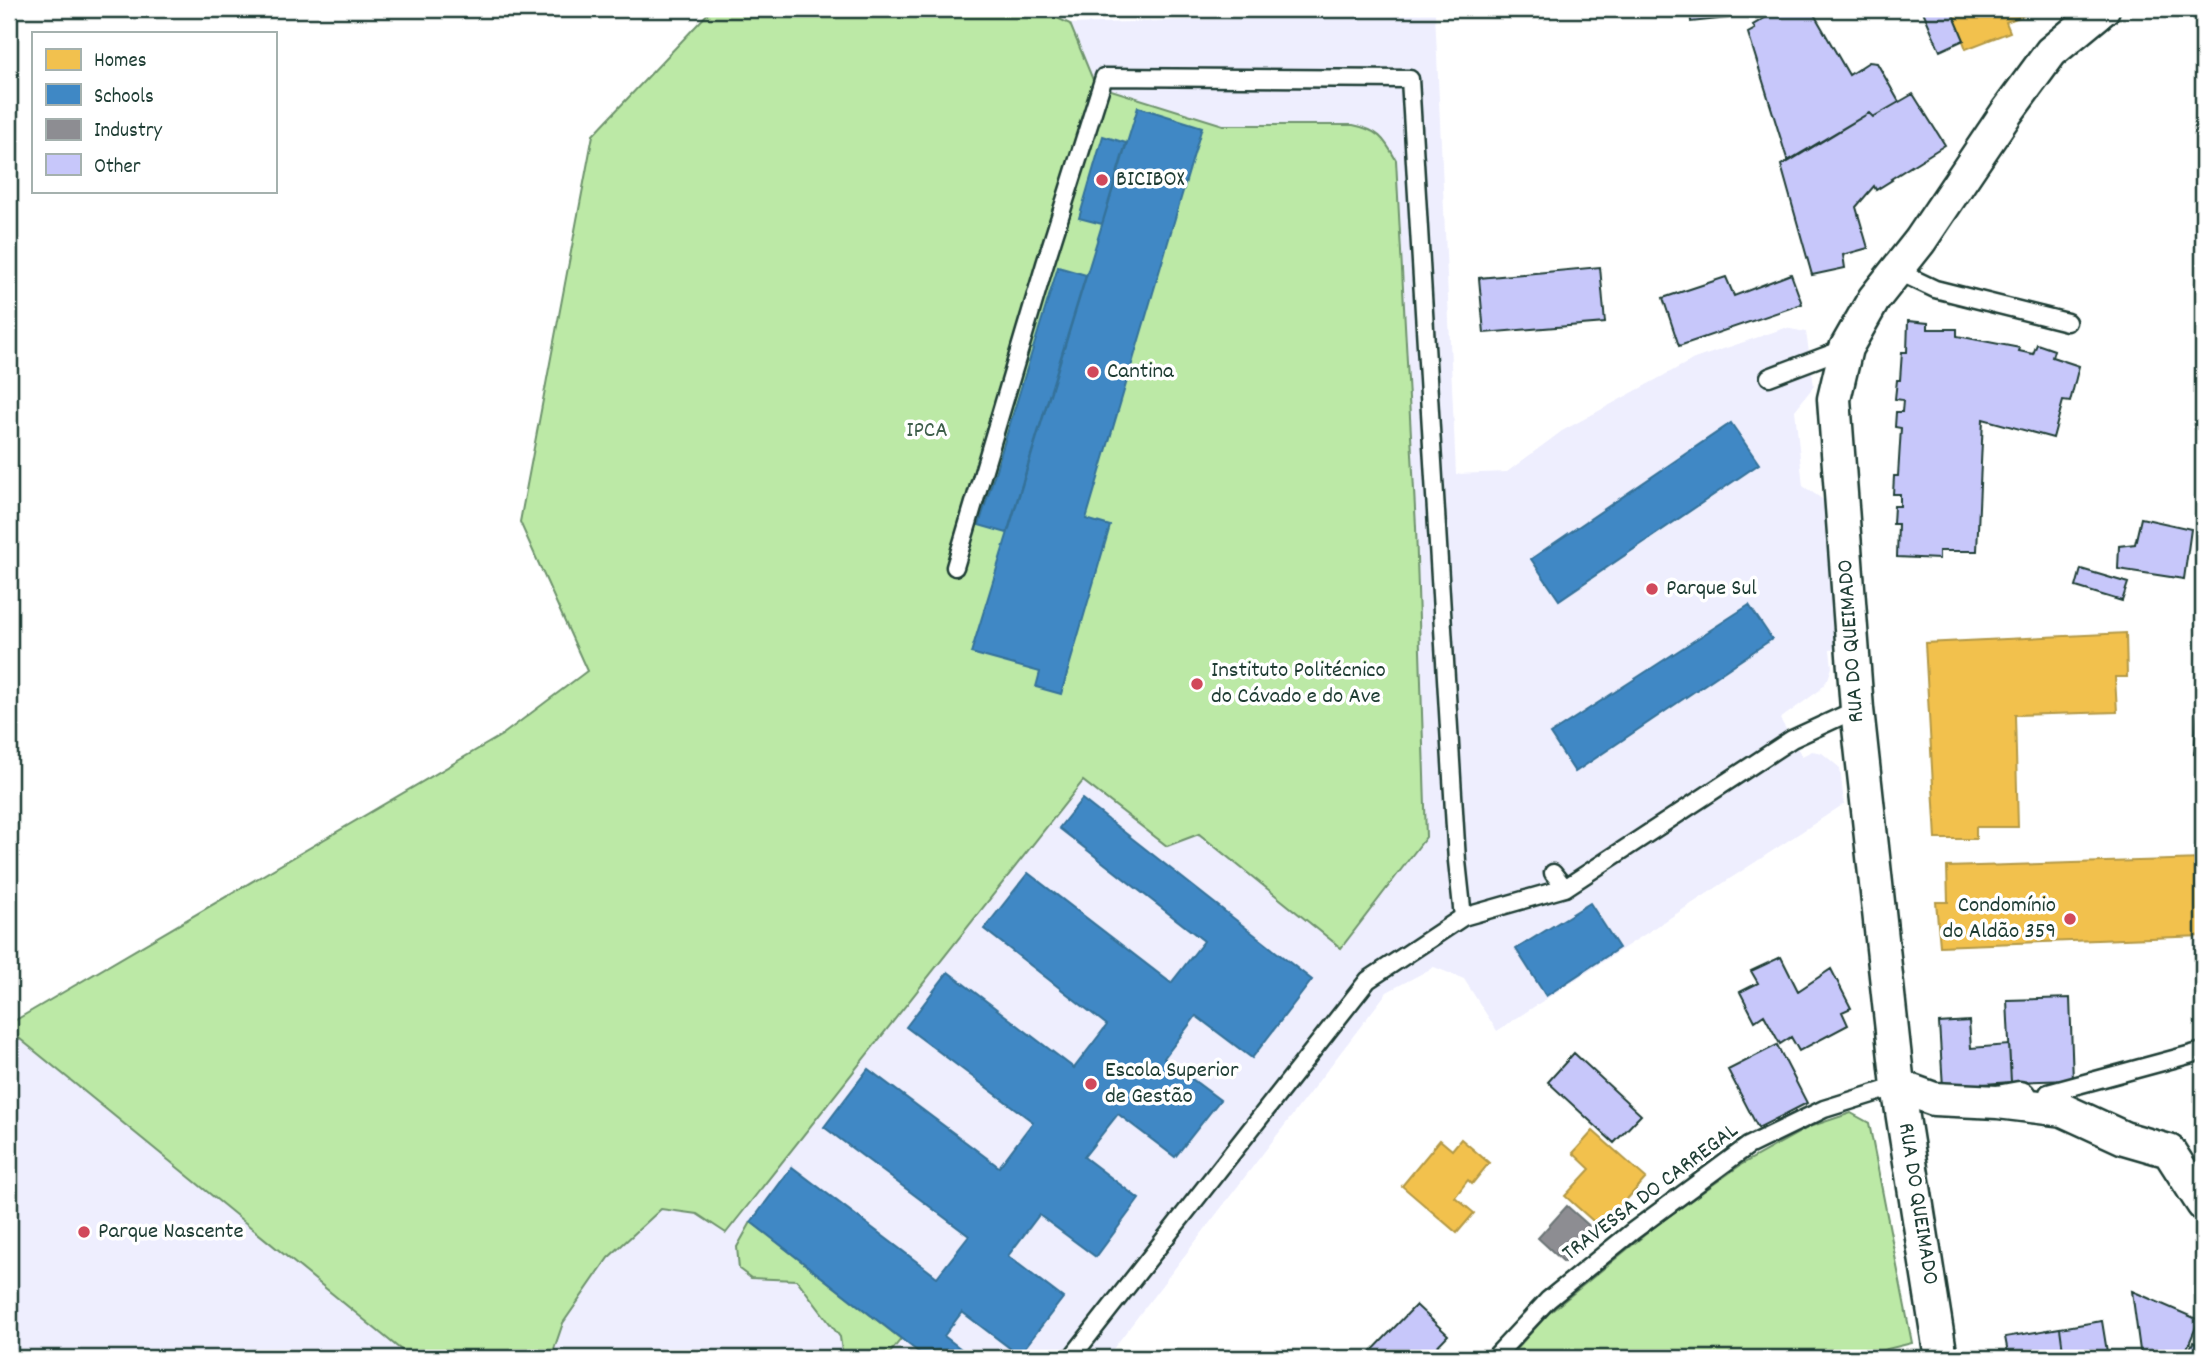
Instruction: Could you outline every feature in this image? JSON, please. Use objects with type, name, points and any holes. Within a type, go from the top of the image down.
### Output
[{"type":"street","name":"RUA DO QUEIMADO","points":[[1941,1358],[1898,1086],[1857,709],[1834,399],[1846,348],[1874,299],[1920,241],[2051,52],[2103,9]]},
{"type":"street","points":[[1898,1086],[1934,1099],[1998,1102],[2063,1110],[2124,1138],[2169,1151],[2203,1204]]},
{"type":"street","points":[[1998,1102],[2048,1093]]},
{"type":"lane","points":[[955,567],[1104,77],[1410,79],[1457,861],[1463,916]]},
{"type":"lane","points":[[1897,271],[1935,289],[2067,322]]},
{"type":"lane","points":[[1769,377],[1846,348]]},
{"type":"lane","points":[[1071,1358],[1368,980],[1463,916],[1565,888],[1792,739],[1857,709]]},
{"type":"lane","points":[[1553,873],[1565,888]]},
{"type":"lane","points":[[2048,1093],[2203,1051]]},
{"type":"lane","name":"TRAVESSA DO CARREGAL","points":[[1494,1358],[1548,1300],[1633,1231],[1748,1146],[1824,1109],[1898,1086]]},
{"type":"shaded area","name":"Instituto Politécnico do Cávado e do Ave","points":[[712,9],[1038,9],[1070,24],[1435,12],[1456,474],[1507,472],[1562,431],[1694,359],[1785,328],[1806,332],[1814,386],[1795,410],[1803,486],[1825,501],[1843,648],[1830,650],[1832,667],[1820,690],[1780,719],[1802,756],[1812,751],[1822,753],[1840,768],[1844,804],[1497,1031],[1464,979],[1434,967],[1387,992],[1106,1358],[9,1358],[9,1024],[502,735],[587,671],[520,522],[593,135]]},
{"type":"green space","name":"IPCA","points":[[712,9],[1038,9],[1070,24],[1095,85],[1223,125],[1353,125],[1369,129],[1384,141],[1396,160],[1416,527],[1426,837],[1341,948],[1199,834],[1167,846],[1083,781],[726,1233],[697,1214],[661,1209],[608,1258],[563,1323],[551,1358],[411,1358],[9,1030],[9,1024],[502,735],[587,671],[520,522],[593,135]]},
{"type":"green space","points":[[1851,1113],[1869,1123],[1912,1343],[1863,1355],[1861,1358],[1508,1358],[1548,1314],[1658,1224],[1742,1164],[1809,1127]]},
{"type":"green space","points":[[751,1222],[901,1339],[886,1358],[843,1358],[840,1337],[797,1280],[751,1278],[739,1269],[737,1247]]},
{"type":"building: Homes","points":[[1951,9],[2040,9],[2006,22],[2010,32],[1966,49]]},
{"type":"building: Homes","points":[[2126,633],[2127,677],[2115,677],[2117,712],[2015,715],[2018,827],[1976,827],[1976,839],[1936,839],[1925,643]]},
{"type":"building: Homes","name":"Condomínio do Aldão 359","points":[[2203,859],[2203,936],[1940,946],[1936,902],[1948,902],[1947,867]]},
{"type":"building: Homes","points":[[1593,1131],[1646,1178],[1601,1228],[1565,1196],[1590,1169],[1573,1153]]},
{"type":"building: Homes","points":[[1461,1139],[1489,1163],[1472,1184],[1468,1180],[1455,1197],[1474,1213],[1457,1233],[1402,1186],[1440,1140],[1452,1150]]},
{"type":"building: Schools","name":"Cantina","points":[[1138,107],[1202,127],[1086,519],[1110,526],[1061,694],[1036,687],[1040,672],[971,653]]},
{"type":"building: Schools","name":"BICIBOX","points":[[1103,136],[1126,143],[1102,224],[1079,218]]},
{"type":"building: Schools","name":"Cantina","points":[[1058,267],[1086,275],[1007,533],[979,525]]},
{"type":"building: Schools","points":[[1731,423],[1759,464],[1559,600],[1531,559]]},
{"type":"building: Schools","points":[[1749,605],[1772,639],[1575,772],[1550,734]]},
{"type":"building: Schools","name":"Escola Superior de Gestão","points":[[1082,799],[1312,980],[1252,1058],[1196,1016],[1164,1058],[1220,1100],[1175,1157],[1118,1114],[1084,1157],[1139,1199],[1096,1257],[1039,1215],[1008,1256],[1063,1298],[1019,1355],[962,1312],[944,1336],[973,1358],[926,1358],[751,1222],[792,1167],[937,1277],[969,1236],[824,1127],[868,1069],[999,1167],[1033,1122],[906,1027],[948,972],[1074,1068],[1107,1025],[984,929],[1028,873],[1171,983],[1204,941],[1059,828]]},
{"type":"building: Schools","points":[[1590,903],[1619,948],[1546,996],[1516,949]]},
{"type":"building: Industry","points":[[1567,1206],[1593,1229],[1564,1262],[1538,1238]]},
{"type":"building: Other","points":[[1690,9],[1727,9],[1728,18],[1691,22]]},
{"type":"building: Other","points":[[1780,9],[1811,9],[1849,75],[1869,62],[1877,63],[1899,102],[1873,117],[1869,113],[1788,162],[1748,33],[1755,29],[1753,25]]},
{"type":"building: Other","points":[[1922,9],[1951,9],[1964,40],[1940,51]]},
{"type":"building: Other","points":[[1913,94],[1945,145],[1876,190],[1874,186],[1856,207],[1868,248],[1843,255],[1845,268],[1812,275],[1781,165],[1869,113],[1873,117]]},
{"type":"building: Other","points":[[1600,267],[1605,323],[1484,333],[1479,278]]},
{"type":"building: Other","points":[[1791,274],[1802,304],[1679,346],[1663,298],[1726,277],[1734,296]]},
{"type":"building: Other","points":[[1908,321],[1928,323],[1928,329],[1957,329],[1957,336],[2020,348],[2019,351],[2033,354],[2037,344],[2054,350],[2052,357],[2079,366],[2070,402],[2063,401],[2053,438],[1983,419],[1977,551],[1939,551],[1939,559],[1897,557],[1898,524],[1893,524],[1894,506],[1900,506],[1900,494],[1893,494],[1894,476],[1898,476],[1901,428],[1895,427],[1896,412],[1902,412],[1903,400],[1895,399],[1897,380],[1900,380],[1902,352],[1907,352]]},
{"type":"building: Other","points":[[2203,479],[2203,533],[2198,532]]},
{"type":"building: Other","points":[[2141,518],[2191,529],[2184,579],[2118,569],[2119,546],[2135,544]]},
{"type":"building: Other","points":[[2081,569],[2128,583],[2122,601],[2076,587]]},
{"type":"building: Other","points":[[2203,651],[2203,755],[2194,754]]},
{"type":"building: Other","points":[[1781,957],[1798,991],[1831,969],[1851,1008],[1842,1012],[1848,1025],[1799,1051],[1791,1037],[1780,1044],[1764,1015],[1755,1021],[1740,992],[1758,983],[1751,971]]},
{"type":"building: Other","points":[[2070,998],[2073,1080],[2011,1082],[2007,1000]]},
{"type":"building: Other","points":[[1969,1021],[1971,1048],[2009,1045],[2011,1082],[1943,1087],[1939,1023]]},
{"type":"building: Other","points":[[1777,1045],[1807,1103],[1758,1128],[1728,1070]]},
{"type":"building: Other","points":[[1574,1053],[1641,1115],[1614,1143],[1548,1082]]},
{"type":"building: Other","points":[[2203,1142],[2203,1164],[2195,1145]]},
{"type":"building: Other","points":[[2132,1291],[2199,1320],[2183,1358],[2141,1358]]},
{"type":"building: Other","points":[[1416,1305],[1448,1335],[1426,1358],[1365,1358]]},
{"type":"building: Other","points":[[2102,1321],[2108,1358],[2064,1358],[2060,1328]]},
{"type":"building: Other","points":[[2060,1328],[2064,1358],[2009,1358],[2005,1337]]},
{"type":"building: Other","points":[[2193,1342],[2203,1347],[2203,1358],[2186,1358]]},
{"type":"place","name":"BICIBOX","points":[[1102,180]]},
{"type":"place","name":"Cantina","points":[[1093,372]]},
{"type":"place","name":"Parque Sul","points":[[1652,589]]},
{"type":"place","name":"Instituto Politécnico do Cávado e do Ave","points":[[1197,684]]},
{"type":"place","name":"Condomínio do Aldão 359","points":[[2070,919]]},
{"type":"place","name":"Escola Superior de Gestão","points":[[1091,1084]]},
{"type":"place","name":"Parque Nascente","points":[[84,1232]]}]
